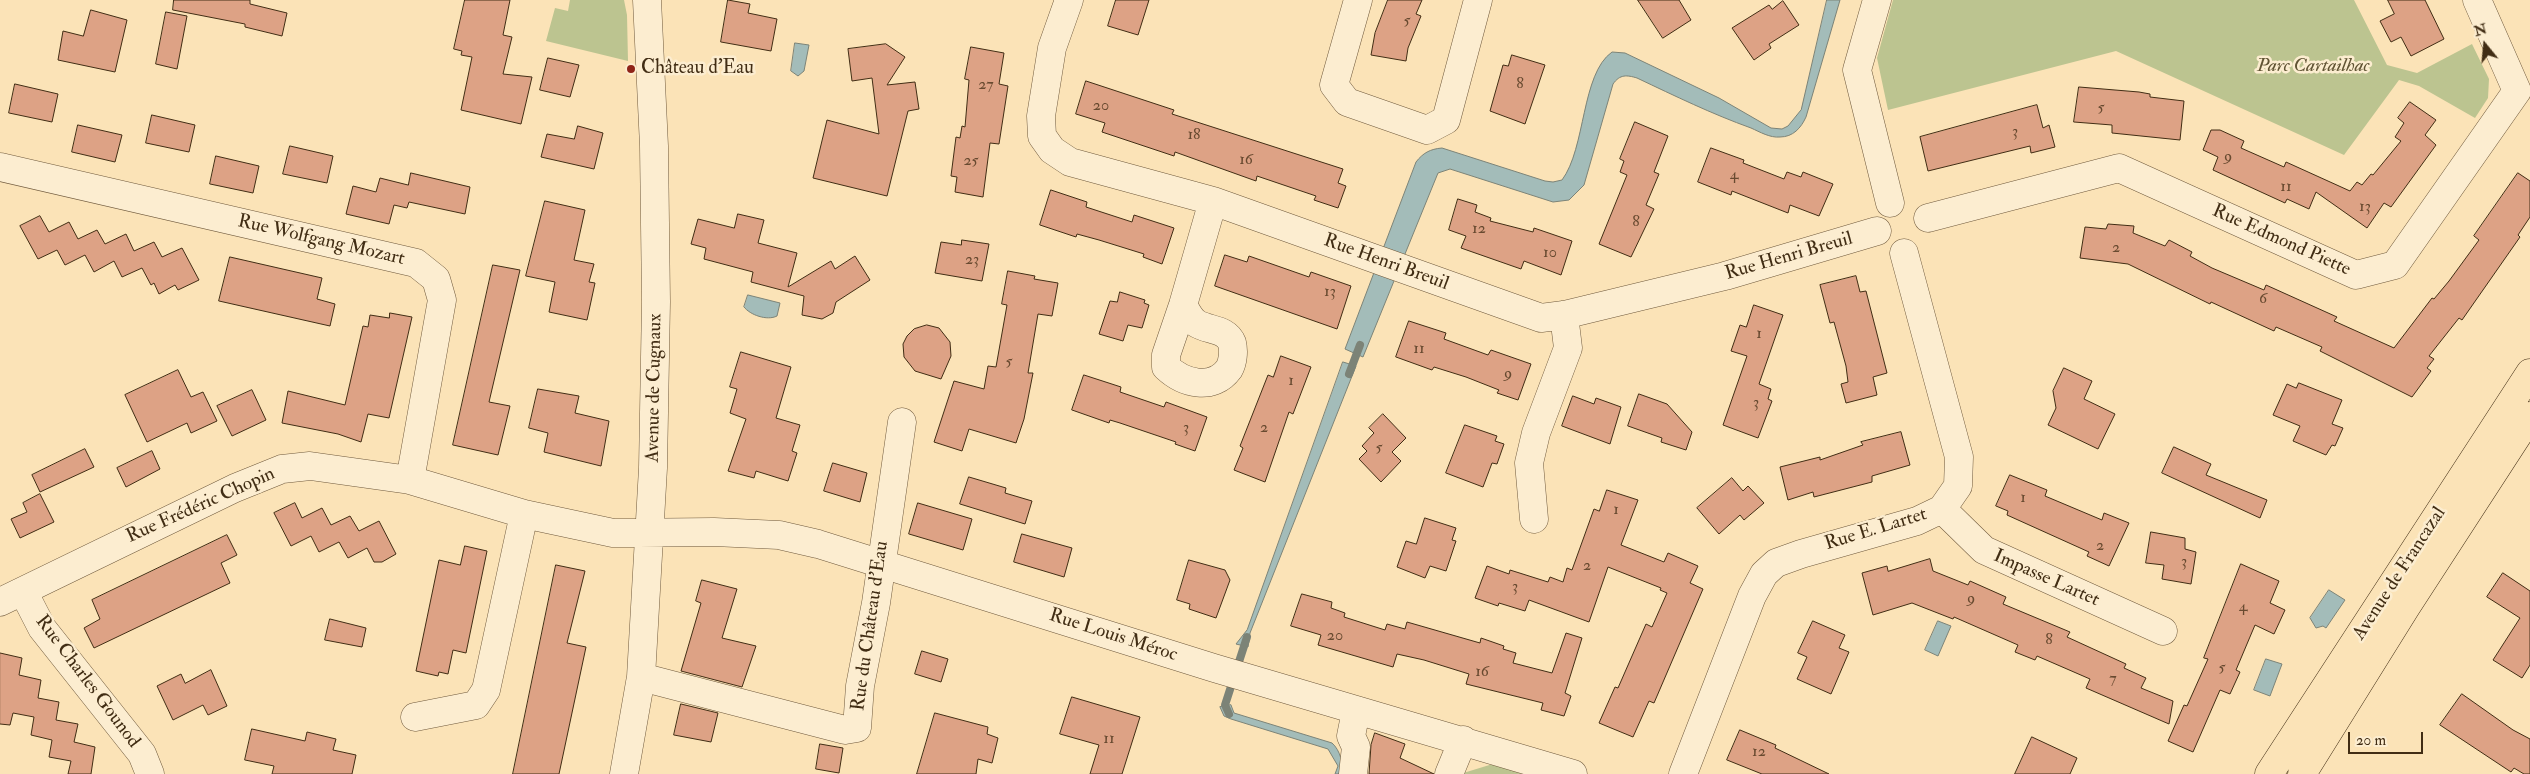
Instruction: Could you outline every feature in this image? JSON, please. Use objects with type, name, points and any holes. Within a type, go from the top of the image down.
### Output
[{"type":"main road","name":"Avenue de Francazal","points":[[2269,774],[2530,373]]},
{"type":"main road","name":"Avenue de Francazal","points":[[2302,774],[2406,607],[2530,416]]},
{"type":"street","name":"Avenue de Cugnaux","points":[[624,774],[641,677],[654,468],[656,302],[654,146],[647,0]]},
{"type":"street","name":"Rue Henri Breuil","points":[[1070,0],[1052,48],[1041,116],[1042,136],[1052,150],[1070,162],[1213,201],[1541,318],[1564,315],[1726,276],[1877,231]]},
{"type":"street","points":[[1358,0],[1334,85],[1347,102],[1427,130],[1446,120],[1478,0]]},
{"type":"street","points":[[1877,0],[1857,70],[1890,203]]},
{"type":"street","name":"Rue Edmond Piette","points":[[1928,218],[2118,168],[2356,275],[2395,265],[2517,91],[2481,2]]},
{"type":"street","name":"Rue Wolfgang Mozart","points":[[0,167],[416,262],[436,279],[442,300],[410,480]]},
{"type":"street","points":[[1900,200],[1911,202],[1923,209],[1928,218],[1928,234],[1921,246],[1904,253],[1885,246],[1877,231],[1881,212],[1890,203],[1900,200]]},
{"type":"street","points":[[1183,305],[1213,201]]},
{"type":"street","name":"Rue E. Lartet","points":[[1683,774],[1752,596],[1764,574],[1776,563],[1801,554],[1917,521],[1942,509],[1958,486],[1959,457],[1904,253]]},
{"type":"street","points":[[1534,520],[1529,463],[1536,433],[1568,348],[1564,315]]},
{"type":"street","name":"Rue du Château d'Eau","points":[[641,677],[845,730],[858,728],[860,686],[876,603],[880,562],[902,422]]},
{"type":"street","name":"Rue Frédéric Chopin","points":[[11,596],[177,514],[282,469],[310,466],[410,480],[524,514],[614,533],[649,533]]},
{"type":"street","name":"Impasse Lartet","points":[[1942,509],[1984,550],[2163,631]]},
{"type":"street","points":[[415,718],[476,705],[486,690],[524,514]]},
{"type":"street","name":"Rue Louis Méroc","points":[[649,533],[714,532],[779,535],[880,562],[1214,668],[1573,774]]},
{"type":"street","name":"Rue Charles Gounod","points":[[11,596],[42,628],[142,754],[150,774]]},
{"type":"street","points":[[1353,774],[1356,747],[1351,736],[1356,711]]},
{"type":"street","points":[[1449,774],[1463,740]]},
{"type":"green space","points":[[570,0],[624,0],[627,15],[628,61],[546,41],[555,8],[568,11]]},
{"type":"green space","name":"Parc Cartailhac","points":[[1893,0],[2354,0],[2387,65],[2417,73],[2472,44],[2489,79],[2488,98],[2475,118],[2419,86],[2399,80],[2344,155],[2116,51],[1888,110],[1877,58]]},
{"type":"green space","points":[[1496,763],[1531,774],[1460,774]]},
{"type":"water","points":[[1827,0],[1840,0],[1806,117],[1802,125],[1793,134],[1785,137],[1769,136],[1708,111],[1637,78],[1621,77],[1613,84],[1584,185],[1569,200],[1553,202],[1450,169],[1438,173],[1363,357],[1345,349],[1416,162],[1424,154],[1430,150],[1442,148],[1545,181],[1562,180],[1576,150],[1594,77],[1602,63],[1612,52],[1625,53],[1719,98],[1771,128],[1782,129],[1788,126],[1801,110]]},
{"type":"water","points":[[795,43],[809,45],[804,71],[798,76],[791,71]]},
{"type":"water","points":[[748,295],[780,303],[777,316],[768,318],[747,310],[744,307]]},
{"type":"water","points":[[1343,362],[1356,366],[1250,633],[1248,647],[1236,644],[1247,630]]},
{"type":"water","points":[[2329,590],[2345,600],[2326,628],[2323,626],[2316,628],[2310,618]]},
{"type":"water","points":[[1938,621],[1951,626],[1938,656],[1925,650]]},
{"type":"water","points":[[2266,659],[2282,664],[2270,696],[2254,690]]},
{"type":"water","points":[[1231,705],[1234,713],[1332,743],[1341,757],[1341,774],[1335,774],[1338,766],[1328,749],[1224,716],[1220,707]]},
{"type":"building","points":[[174,0],[250,0],[250,4],[287,13],[282,36],[245,27],[245,24],[173,10]]},
{"type":"building","points":[[465,0],[510,0],[503,35],[512,37],[503,74],[532,77],[521,124],[461,110],[472,57],[461,55],[462,51],[454,49]]},
{"type":"building","points":[[728,0],[750,4],[748,13],[777,19],[771,51],[721,42]]},
{"type":"building","points":[[1116,0],[1149,0],[1138,35],[1108,26]]},
{"type":"building","points":[[1388,0],[1422,0],[1416,14],[1421,16],[1408,48],[1406,61],[1371,55],[1375,33]]},
{"type":"building","points":[[1638,0],[1679,0],[1691,20],[1663,38]]},
{"type":"building","points":[[2388,0],[2425,0],[2444,39],[2411,56],[2401,37],[2391,42],[2380,21],[2394,14]]},
{"type":"building","points":[[1783,1],[1799,25],[1769,44],[1771,48],[1754,60],[1732,28],[1769,5],[1772,9]]},
{"type":"building","points":[[91,10],[127,20],[115,72],[58,60],[63,31],[83,36]]},
{"type":"building","points":[[166,12],[187,16],[177,69],[156,64]]},
{"type":"building","points":[[886,44],[905,57],[887,85],[915,82],[919,109],[908,111],[887,196],[813,178],[827,120],[879,134],[872,78],[852,81],[848,49]]},
{"type":"building","points":[[971,47],[1004,53],[999,84],[1008,86],[999,144],[990,143],[983,197],[955,192],[957,177],[951,176],[956,137],[960,138],[962,126],[965,127],[969,80],[965,79]]},
{"type":"building","points":[[1512,55],[1545,65],[1525,124],[1490,111],[1503,65],[1508,66]]},
{"type":"building","points":[[548,58],[579,65],[570,97],[540,90]]},
{"type":"building","points":[[1086,81],[1174,110],[1172,114],[1343,169],[1338,183],[1346,186],[1338,208],[1314,200],[1316,196],[1257,176],[1256,181],[1175,152],[1174,156],[1102,132],[1105,123],[1076,114]]},
{"type":"building","points":[[15,84],[58,94],[52,122],[9,113]]},
{"type":"building","points":[[2079,87],[2139,92],[2150,94],[2150,97],[2184,101],[2180,140],[2112,133],[2112,125],[2074,122]]},
{"type":"building","points":[[2410,102],[2436,120],[2425,135],[2436,145],[2391,207],[2384,203],[2367,228],[2316,192],[2309,209],[2287,199],[2285,203],[2213,170],[2218,157],[2203,150],[2211,130],[2220,130],[2244,141],[2241,148],[2284,167],[2286,162],[2350,191],[2357,182],[2362,185],[2371,174],[2373,175],[2401,141],[2395,137],[2404,123],[2398,118]]},
{"type":"building","points":[[2037,105],[2043,128],[2049,125],[2055,147],[2031,153],[2030,146],[1928,171],[1920,137]]},
{"type":"building","points":[[152,115],[195,125],[189,152],[146,143]]},
{"type":"building","points":[[1635,122],[1668,136],[1654,172],[1659,174],[1646,205],[1654,209],[1631,257],[1599,244],[1627,175],[1620,172],[1624,161],[1620,159]]},
{"type":"building","points":[[78,125],[122,135],[115,162],[72,152]]},
{"type":"building","points":[[578,126],[603,133],[594,169],[541,157],[547,134],[574,139]]},
{"type":"building","points":[[290,146],[333,156],[327,183],[283,174]]},
{"type":"building","points":[[1711,148],[1744,160],[1743,163],[1784,179],[1787,172],[1801,177],[1803,172],[1833,184],[1819,216],[1790,205],[1788,213],[1732,191],[1731,195],[1698,182]]},
{"type":"building","points":[[216,156],[259,166],[253,193],[210,184]]},
{"type":"building","points":[[411,173],[470,187],[465,214],[409,202],[407,208],[394,205],[389,224],[346,214],[353,186],[376,192],[380,178],[408,185]]},
{"type":"building","points":[[2518,173],[2530,181],[2530,217],[2518,235],[2520,237],[2462,320],[2459,318],[2429,356],[2434,359],[2427,368],[2431,371],[2412,397],[2320,351],[2322,347],[2276,327],[2274,331],[2211,302],[2210,304],[2128,264],[2080,258],[2085,227],[2106,229],[2108,224],[2134,226],[2133,233],[2165,246],[2169,240],[2192,252],[2190,256],[2212,268],[2264,290],[2266,285],[2337,317],[2334,321],[2394,348],[2432,298],[2434,299],[2449,281],[2479,240],[2474,236]]},
{"type":"building","points":[[1051,190],[1087,202],[1086,207],[1132,222],[1134,215],[1174,228],[1162,264],[1143,257],[1144,254],[1077,234],[1076,237],[1040,225]]},
{"type":"building","points":[[1458,199],[1477,205],[1475,212],[1491,218],[1490,221],[1533,232],[1534,228],[1572,241],[1561,275],[1524,261],[1521,269],[1461,248],[1466,236],[1449,230]]},
{"type":"building","points":[[545,201],[585,210],[574,260],[594,264],[589,282],[595,283],[587,320],[549,312],[555,282],[526,276]]},
{"type":"building","points":[[738,214],[764,220],[758,243],[797,253],[788,287],[831,261],[835,269],[855,256],[870,280],[836,302],[833,313],[822,319],[802,315],[804,296],[751,282],[753,272],[704,259],[706,248],[691,244],[698,219],[734,228]]},
{"type":"building","points":[[40,216],[49,232],[69,222],[78,239],[97,230],[105,244],[126,234],[134,251],[154,242],[162,257],[182,248],[199,280],[178,290],[175,285],[159,294],[154,283],[151,285],[142,268],[122,277],[114,261],[94,272],[85,255],[65,265],[57,250],[38,259],[20,226]]},
{"type":"building","points":[[962,240],[989,244],[982,281],[935,273],[941,242],[961,245]]},
{"type":"building","points":[[1225,255],[1247,262],[1249,256],[1309,277],[1311,272],[1351,286],[1337,329],[1215,286]]},
{"type":"building","points":[[230,257],[322,278],[317,299],[335,304],[330,326],[219,301]]},
{"type":"building","points":[[493,265],[520,270],[489,402],[510,406],[498,455],[453,445]]},
{"type":"building","points":[[1008,271],[1035,276],[1034,279],[1058,283],[1052,316],[1038,314],[1028,373],[1033,373],[1024,419],[1016,443],[969,429],[962,451],[934,442],[954,381],[984,389],[988,366],[996,367],[1007,305],[1002,304]]},
{"type":"building","points":[[1856,276],[1860,292],[1866,291],[1887,373],[1873,377],[1877,395],[1846,403],[1841,384],[1848,382],[1846,366],[1834,322],[1830,323],[1820,285]]},
{"type":"building","points":[[1120,292],[1145,300],[1144,303],[1149,305],[1142,328],[1128,325],[1123,341],[1099,334],[1110,301],[1117,302]]},
{"type":"building","points":[[1754,305],[1783,315],[1759,384],[1771,389],[1768,399],[1772,401],[1758,438],[1723,425],[1747,356],[1731,351],[1740,325],[1746,327]]},
{"type":"building","points":[[390,313],[412,317],[389,418],[368,414],[361,442],[338,434],[282,423],[288,391],[345,405],[363,326],[368,327],[370,315],[389,318]]},
{"type":"building","points":[[1409,321],[1446,333],[1444,339],[1488,355],[1491,350],[1531,364],[1518,400],[1497,393],[1499,390],[1466,377],[1434,367],[1432,370],[1396,357]]},
{"type":"building","points":[[927,325],[939,328],[950,342],[951,356],[941,379],[915,371],[904,357],[903,344],[907,336],[914,329]]},
{"type":"building","points":[[741,352],[791,367],[776,418],[800,425],[792,451],[797,453],[788,481],[756,471],[754,478],[728,471],[746,419],[730,413],[737,389],[730,387]]},
{"type":"building","points":[[1281,356],[1311,367],[1293,414],[1289,412],[1265,482],[1234,470],[1243,448],[1240,446],[1268,375],[1273,377]]},
{"type":"building","points":[[2064,368],[2092,381],[2084,399],[2115,414],[2098,449],[2048,425],[2056,408],[2053,391]]},
{"type":"building","points":[[178,370],[191,397],[203,392],[217,421],[191,433],[187,423],[147,442],[125,395]]},
{"type":"building","points":[[1084,375],[1121,387],[1120,392],[1164,407],[1166,402],[1207,417],[1195,451],[1175,444],[1176,442],[1120,423],[1110,420],[1109,423],[1072,410]]},
{"type":"building","points":[[2299,383],[2342,400],[2332,424],[2343,428],[2335,446],[2332,445],[2326,455],[2293,441],[2300,426],[2273,415],[2287,384],[2296,388]]},
{"type":"building","points":[[538,389],[579,396],[575,413],[609,421],[601,466],[544,452],[548,433],[529,428]]},
{"type":"building","points":[[252,390],[266,420],[232,436],[217,406]]},
{"type":"building","points":[[1639,394],[1667,404],[1692,432],[1686,450],[1661,442],[1662,438],[1628,426]]},
{"type":"building","points":[[1573,396],[1594,404],[1596,398],[1621,407],[1610,444],[1562,426]]},
{"type":"building","points":[[1383,414],[1406,438],[1392,452],[1401,461],[1381,482],[1359,459],[1367,451],[1362,446],[1374,433],[1369,428]]},
{"type":"building","points":[[1465,425],[1497,436],[1495,441],[1504,444],[1497,464],[1492,463],[1483,487],[1446,473]]},
{"type":"building","points":[[1901,432],[1910,465],[1872,476],[1872,482],[1814,497],[1813,492],[1788,500],[1780,467],[1820,457],[1820,460],[1863,445],[1861,442]]},
{"type":"building","points":[[2174,447],[2211,464],[2206,475],[2267,500],[2260,518],[2162,473]]},
{"type":"building","points":[[85,449],[94,467],[40,492],[32,475]]},
{"type":"building","points":[[152,451],[160,469],[126,487],[117,468]]},
{"type":"building","points":[[833,463],[867,473],[860,502],[824,491]]},
{"type":"building","points":[[2010,475],[2047,490],[2045,496],[2102,520],[2104,513],[2129,523],[2109,566],[2087,556],[2089,552],[2007,515],[2008,511],[1996,506]]},
{"type":"building","points":[[969,477],[1006,488],[1005,493],[1032,501],[1025,524],[960,504]]},
{"type":"building","points":[[1732,478],[1743,491],[1748,486],[1764,503],[1744,520],[1740,515],[1719,534],[1697,508]]},
{"type":"building","points":[[1607,490],[1638,500],[1621,545],[1664,562],[1668,553],[1698,566],[1690,583],[1703,589],[1654,703],[1649,701],[1633,737],[1599,723],[1615,687],[1618,688],[1646,624],[1652,627],[1667,593],[1660,590],[1661,588],[1608,567],[1589,622],[1529,600],[1525,611],[1499,603],[1498,606],[1475,598],[1487,566],[1509,574],[1510,570],[1548,582],[1550,577],[1563,582],[1567,568],[1572,570],[1594,509],[1599,511]]},
{"type":"building","points":[[40,494],[54,522],[20,538],[11,519],[27,512],[23,503]]},
{"type":"building","points":[[295,503],[302,518],[322,508],[331,525],[350,516],[359,531],[379,521],[396,554],[382,562],[374,562],[367,548],[348,558],[339,542],[319,552],[311,536],[291,546],[274,513]]},
{"type":"building","points":[[918,503],[972,519],[963,550],[909,534]]},
{"type":"building","points":[[1425,518],[1456,528],[1452,540],[1456,541],[1446,571],[1430,566],[1425,578],[1397,567],[1406,541],[1416,544]]},
{"type":"building","points":[[2151,532],[2185,538],[2185,549],[2196,552],[2191,584],[2162,579],[2164,565],[2146,563]]},
{"type":"building","points":[[1022,534],[1072,548],[1064,577],[1014,562]]},
{"type":"building","points":[[227,535],[237,555],[221,563],[230,583],[94,648],[84,628],[100,619],[92,600]]},
{"type":"building","points":[[465,546],[487,551],[466,653],[453,650],[448,674],[439,672],[438,676],[416,671],[439,560],[460,565]]},
{"type":"building","points":[[1930,559],[1933,571],[1968,585],[1970,581],[2006,597],[2003,604],[2070,632],[2067,637],[2126,664],[2124,668],[2146,678],[2141,688],[2173,701],[2169,724],[2086,688],[2090,679],[2037,656],[2035,660],[2015,652],[2018,645],[1954,617],[1953,619],[1912,603],[1873,615],[1862,573],[1887,566],[1888,571]]},
{"type":"building","points":[[1189,560],[1225,570],[1230,580],[1216,618],[1189,609],[1190,604],[1177,600]]},
{"type":"building","points":[[2241,564],[2279,581],[2270,603],[2285,610],[2274,634],[2255,625],[2236,670],[2240,672],[2230,694],[2220,690],[2193,752],[2168,741],[2184,705],[2187,706],[2208,659],[2204,658]]},
{"type":"building","points":[[556,565],[585,571],[567,643],[586,647],[559,774],[513,774]]},
{"type":"building","points":[[2503,573],[2530,591],[2530,665],[2522,678],[2493,660],[2520,618],[2487,597]]},
{"type":"building","points":[[702,580],[737,589],[722,638],[756,646],[742,687],[681,671],[701,603],[696,601]]},
{"type":"building","points":[[1302,594],[1332,602],[1331,608],[1345,613],[1344,617],[1385,630],[1387,624],[1405,629],[1407,622],[1480,643],[1481,638],[1504,646],[1503,649],[1516,653],[1513,663],[1552,673],[1566,633],[1582,638],[1565,693],[1571,696],[1564,716],[1541,710],[1543,703],[1466,684],[1469,674],[1424,660],[1397,654],[1393,667],[1318,645],[1321,635],[1291,626]]},
{"type":"building","points":[[330,619],[366,628],[362,647],[325,640]]},
{"type":"building","points":[[1813,621],[1845,635],[1839,648],[1849,652],[1831,694],[1797,679],[1807,657],[1798,653]]},
{"type":"building","points":[[922,651],[948,659],[941,682],[915,674]]},
{"type":"building","points":[[0,653],[22,658],[19,675],[41,680],[38,698],[59,702],[56,720],[78,724],[74,742],[95,747],[91,774],[68,774],[71,761],[49,757],[52,740],[31,735],[34,717],[13,713],[10,725],[0,724]]},
{"type":"building","points":[[211,670],[227,706],[208,715],[203,705],[173,720],[157,686],[181,674],[185,683]]},
{"type":"building","points":[[2462,694],[2513,730],[2530,739],[2530,774],[2524,774],[2514,768],[2511,772],[2440,725]]},
{"type":"building","points":[[1072,697],[1140,717],[1122,774],[1090,774],[1099,745],[1060,734]]},
{"type":"building","points":[[681,704],[718,713],[711,742],[674,735]]},
{"type":"building","points":[[935,713],[988,727],[987,734],[998,738],[992,763],[978,759],[976,774],[917,774]]},
{"type":"building","points":[[252,729],[305,741],[307,732],[336,739],[333,750],[356,755],[352,774],[272,774],[274,766],[245,760]]},
{"type":"building","points":[[1740,730],[1776,745],[1775,748],[1829,774],[1762,774],[1727,760]]},
{"type":"building","points":[[1375,733],[1405,744],[1400,758],[1434,774],[1369,774],[1371,745]]},
{"type":"building","points":[[2032,737],[2077,758],[2070,774],[2015,774]]},
{"type":"building","points":[[820,744],[843,748],[839,773],[816,769]]},
{"type":"waterway","points":[[1349,374],[1360,345]]},
{"type":"waterway","points":[[1229,714],[1225,705],[1247,637]]},
{"type":"place","name":"Château d'Eau","points":[[631,69]]}]
